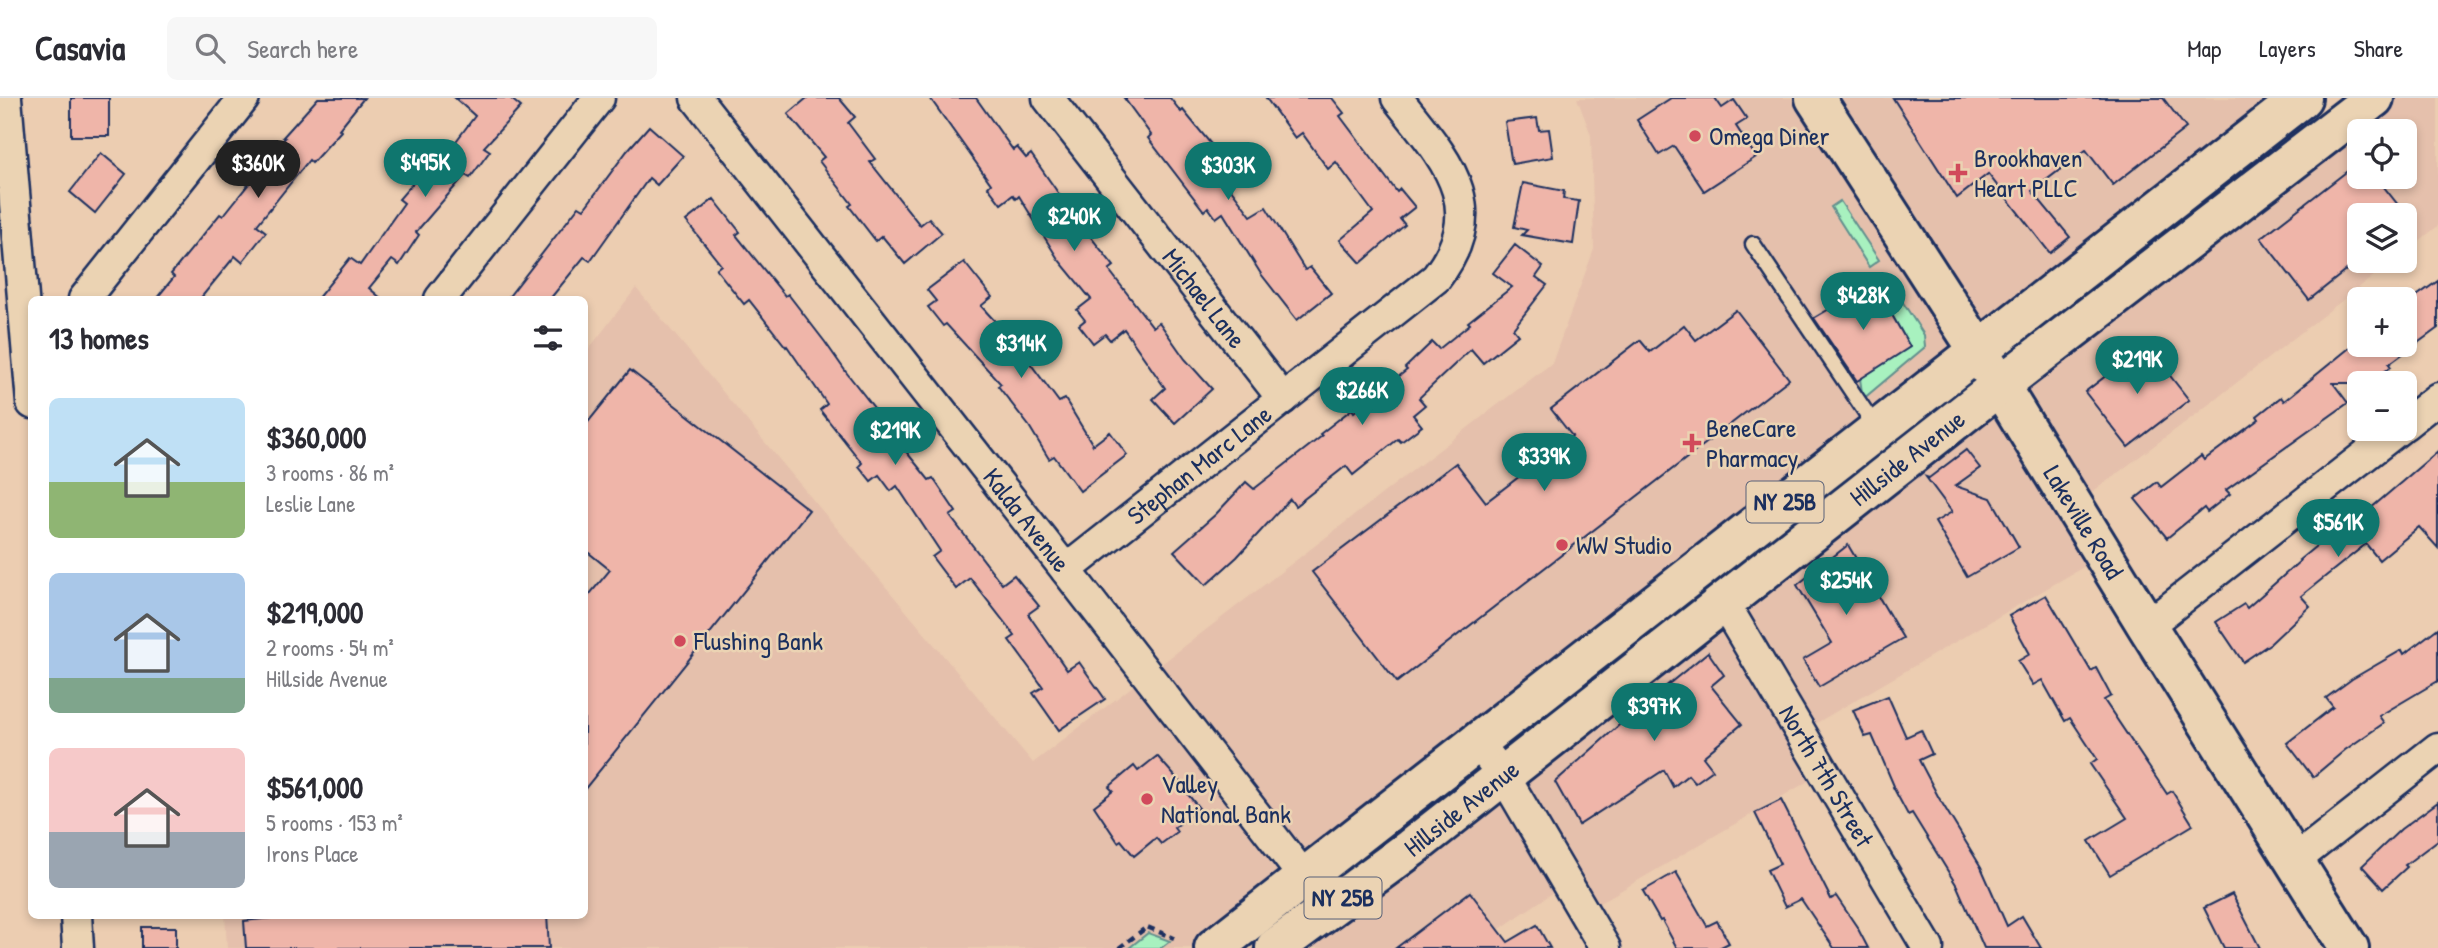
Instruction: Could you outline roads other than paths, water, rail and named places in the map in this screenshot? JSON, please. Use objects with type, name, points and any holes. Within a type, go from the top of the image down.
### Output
[{"type":"main road","name":"Lakeville Road","points":[[1815,98],[2061,482],[2147,626],[2349,948]]},
{"type":"main road","name":"Hillside Avenue","points":[[1214,948],[2302,98]]},
{"type":"main road","name":"Hillside Avenue","points":[[1283,946],[1504,776],[1999,386],[2374,98]]},
{"type":"street","points":[[6,98],[19,331],[28,381]]},
{"type":"street","points":[[86,296],[244,98]]},
{"type":"street","points":[[442,296],[599,98]]},
{"type":"street","name":"Kalda Avenue","points":[[696,98],[1304,877]]},
{"type":"street","name":"Michael Lane","points":[[1048,98],[1283,399]]},
{"type":"street","name":"Stephan Marc Lane","points":[[1066,570],[1436,278],[1447,264],[1459,234],[1459,194],[1446,161],[1397,98]]},
{"type":"street","points":[[2417,415],[2438,398]]},
{"type":"street","points":[[2147,626],[2384,441]]},
{"type":"street","name":"North 7th Street","points":[[1724,603],[1927,948]]},
{"type":"street","points":[[1477,742],[1504,776],[1605,948]]},
{"type":"street","points":[[2294,860],[2438,748]]},
{"type":"street","points":[[76,919],[78,948]]},
{"type":"lane","points":[[1753,244],[1877,429]]},
{"type":"place","name":"Omega Diner","points":[[1695,136]]},
{"type":"place","name":"Brookhaven Heart PLLC","points":[[1958,173]]},
{"type":"place","name":"BeneCare Pharmacy","points":[[1692,443]]},
{"type":"place","name":"WW Studio","points":[[1562,545]]},
{"type":"place","name":"Flushing Bank","points":[[680,641]]},
{"type":"place","name":"Valley National Bank","points":[[1147,799]]}]
